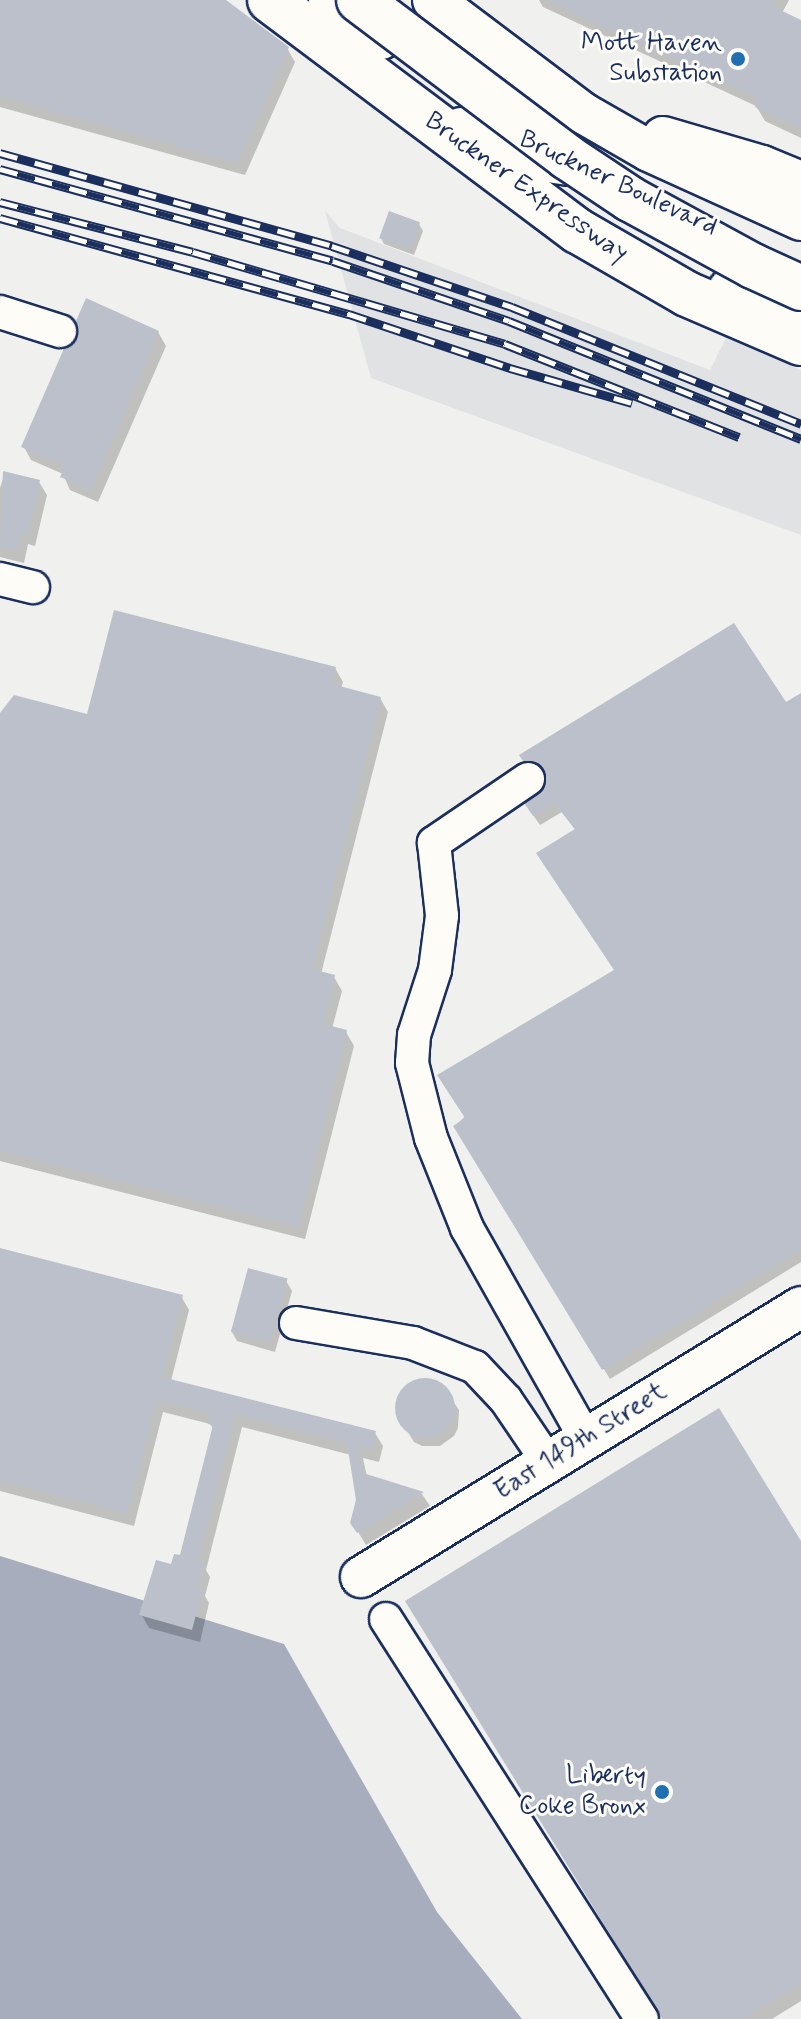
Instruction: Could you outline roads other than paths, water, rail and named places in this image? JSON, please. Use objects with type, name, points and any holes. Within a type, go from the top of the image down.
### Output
[{"type":"highway","name":"Bruckner Expressway","points":[[270,0],[578,231],[687,294],[801,343]]},
{"type":"highway","name":"Bruckner Expressway","points":[[359,0],[567,157],[630,199],[753,266],[801,288]]},
{"type":"main road","name":"Bruckner Boulevard","points":[[285,0],[559,204],[636,249],[801,319]]},
{"type":"main road","name":"Bruckner Boulevard","points":[[329,0],[488,119],[569,165],[801,266]]},
{"type":"main road","name":"Bruckner Boulevard","points":[[433,0],[583,113],[649,151],[801,220]]},
{"type":"main road","name":"Bruckner Boulevard","points":[[583,113],[762,166],[801,182]]},
{"type":"main road","points":[[443,118],[520,158],[569,165]]},
{"type":"main road","name":"East 149th Street","points":[[361,1577],[801,1307]]},
{"type":"street","points":[[0,312],[60,331]]},
{"type":"street","points":[[0,579],[33,587]]},
{"type":"street","points":[[528,779],[434,843],[442,916],[435,970],[414,1035],[412,1063],[416,1092],[431,1138],[467,1228],[586,1439]]},
{"type":"street","points":[[296,1323],[413,1343],[475,1367],[506,1400],[548,1462]]},
{"type":"street","points":[[386,1619],[642,2019]]},
{"type":"water","points":[[0,1556],[284,1644],[437,1912],[522,2019],[0,2019]]},
{"type":"railway","points":[[0,153],[332,246],[512,307],[801,424]]},
{"type":"railway","points":[[0,169],[333,261],[509,321],[801,439]]},
{"type":"railway","points":[[0,202],[193,252],[505,344],[739,437]]},
{"type":"railway","points":[[0,218],[349,314],[510,368],[632,403]]},
{"type":"place","name":"Mott Haven Substation","points":[[738,59]]},
{"type":"place","name":"Liberty Coke Bronx","points":[[662,1792]]}]
